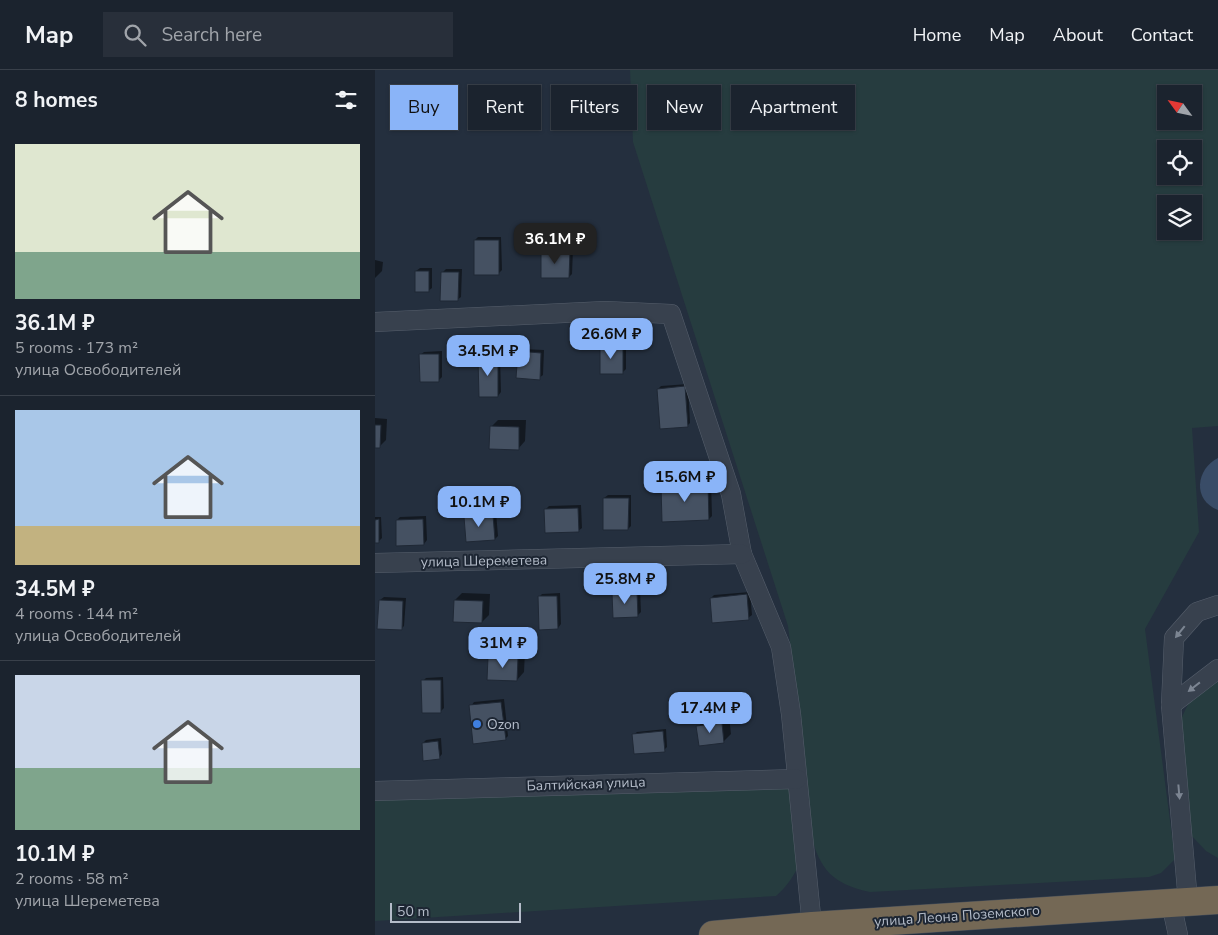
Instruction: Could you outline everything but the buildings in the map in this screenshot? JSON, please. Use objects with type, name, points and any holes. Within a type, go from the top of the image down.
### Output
[{"type":"highway","name":"улица Леона Поземского","points":[[713,935],[812,926],[1218,900]]},
{"type":"street","points":[[375,322],[605,311],[671,314],[731,494],[742,554],[781,647],[812,926]]},
{"type":"street","name":"улица Шереметева","points":[[375,564],[742,554]]},
{"type":"street","points":[[1179,935],[1171,705],[1174,638],[1197,612],[1218,605]]},
{"type":"street","points":[[1171,705],[1218,669]]},
{"type":"street","name":"Балтийская улица","points":[[375,791],[727,780],[797,780]]},
{"type":"green space","points":[[630,70],[1218,70],[1218,426],[1192,428],[1199,532],[1145,629],[1175,859],[1161,873],[1149,877],[870,892],[846,885],[830,874],[819,858],[811,835],[789,883],[776,896],[375,921],[375,791],[807,776],[788,626],[633,142],[632,130],[637,130],[637,85],[631,85]]},
{"type":"green space","points":[[1218,679],[1218,858],[1206,851],[1190,834],[1180,721],[1192,696]]},
{"type":"water","points":[[1218,458],[1218,510],[1204,499],[1200,484],[1205,469]]},
{"type":"place","name":"Ozon","points":[[477,724]]}]
